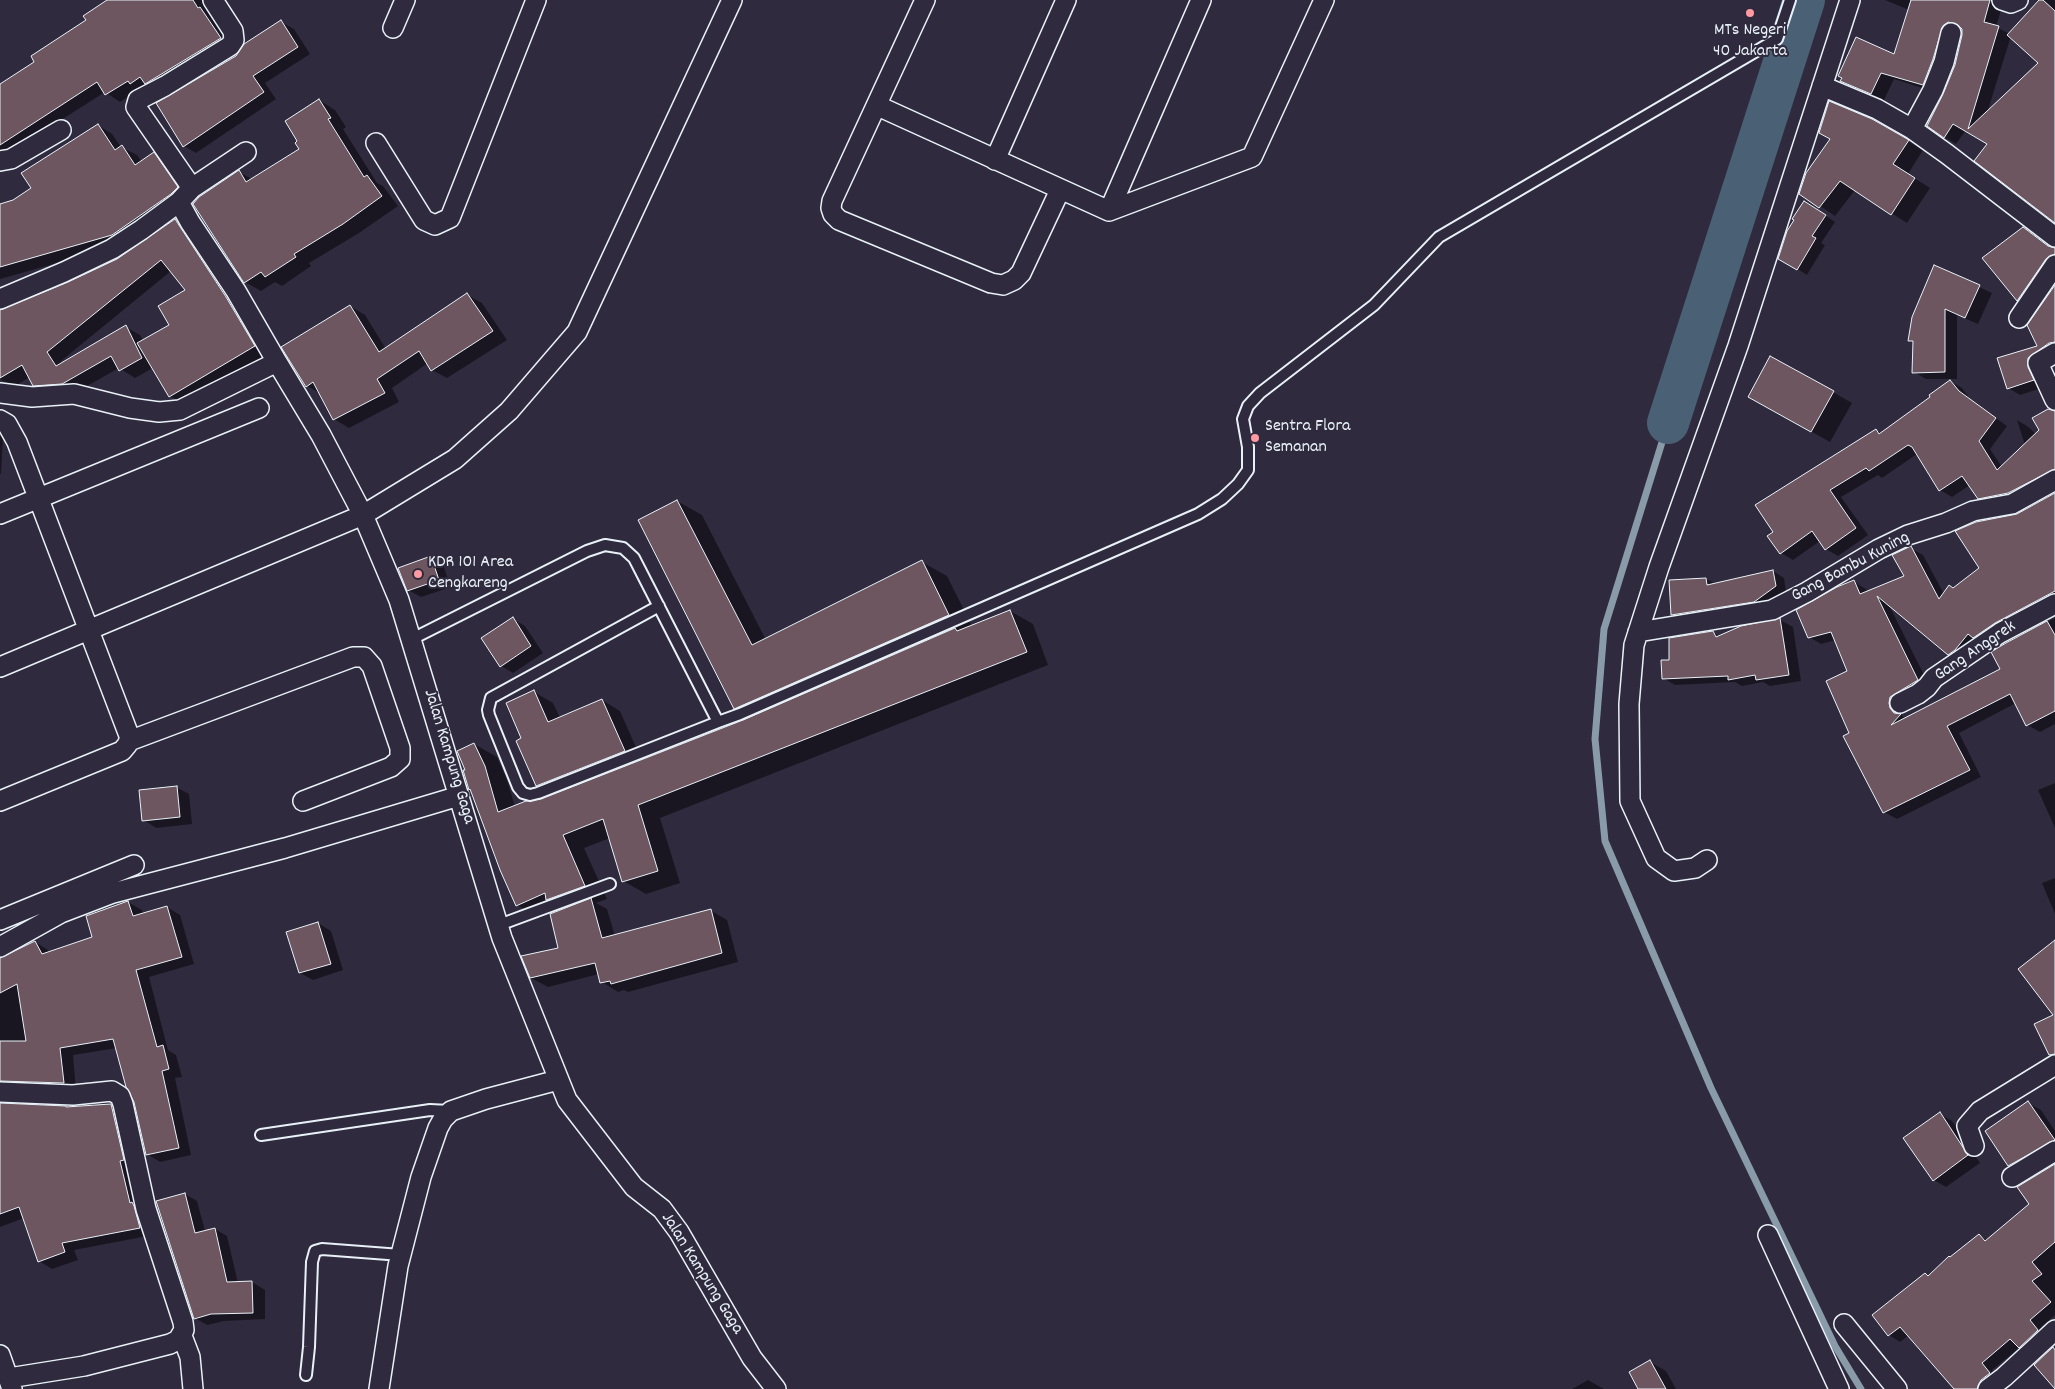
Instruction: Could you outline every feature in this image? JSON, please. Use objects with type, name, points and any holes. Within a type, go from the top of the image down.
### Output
[{"type":"street","points":[[192,188],[136,107],[138,100],[224,51],[234,40],[232,31],[213,0]]},
{"type":"street","points":[[393,28],[405,0]]},
{"type":"street","points":[[376,143],[424,220],[435,225],[450,218],[536,0]]},
{"type":"street","points":[[0,667],[363,515],[455,459],[509,411],[577,332],[732,0]]},
{"type":"street","points":[[925,0],[878,106],[832,202],[832,211],[839,220],[991,283],[1003,285],[1011,282],[1020,273],[1060,190]]},
{"type":"street","points":[[995,160],[1066,0]]},
{"type":"street","points":[[1109,211],[1201,0]]},
{"type":"street","points":[[878,106],[1109,211],[1252,157],[1324,0]]},
{"type":"street","points":[[1707,860],[1695,868],[1674,871],[1656,858],[1630,800],[1629,704],[1634,645],[1659,567],[1738,346],[1850,0]]},
{"type":"street","points":[[2002,0],[2011,3],[2018,0]]},
{"type":"street","points":[[1912,129],[1933,90],[1944,62],[1951,32]]},
{"type":"street","points":[[1822,86],[1877,109],[1912,129],[2055,237]]},
{"type":"street","points":[[0,161],[10,159],[61,130]]},
{"type":"street","points":[[0,299],[112,249],[179,202],[192,188],[246,152]]},
{"type":"street","name":"Jalan Kampung Gaga","points":[[179,202],[190,222],[236,291],[320,435],[363,515],[412,639],[499,926],[567,1100],[634,1187],[662,1209],[679,1232],[752,1358],[776,1389]]},
{"type":"street","points":[[2019,318],[2055,265]]},
{"type":"street","points":[[2055,353],[2038,363],[2055,400]]},
{"type":"street","points":[[0,393],[32,397],[74,394],[130,408],[159,412],[180,410],[277,362]]},
{"type":"street","points":[[0,514],[259,408]]},
{"type":"street","points":[[0,420],[7,424],[17,442],[127,730],[129,741]]},
{"type":"street","name":"Gang Bambu Kuning","points":[[1638,632],[1772,610],[1807,592],[1879,549],[1908,535],[1946,523],[1973,511],[2012,504],[2055,480]]},
{"type":"street","name":"Gang Anggrek","points":[[1900,703],[1927,688],[1934,678],[2000,633],[2055,604]]},
{"type":"street","points":[[0,801],[122,751],[129,741],[353,657],[364,657],[372,666],[400,748],[400,760],[391,767],[303,801]]},
{"type":"street","points":[[0,947],[61,913],[112,893],[285,848],[459,796]]},
{"type":"street","points":[[0,920],[134,865]]},
{"type":"street","points":[[1974,1146],[1968,1126],[1980,1111],[2055,1065]]},
{"type":"street","points":[[379,1389],[400,1254],[421,1177],[438,1128],[451,1111],[486,1099],[558,1080]]},
{"type":"street","points":[[0,1092],[73,1094],[112,1091],[120,1096],[124,1104],[146,1209],[183,1322],[182,1336],[190,1357],[193,1389]]},
{"type":"street","points":[[2012,1177],[2055,1150]]},
{"type":"street","points":[[1768,1235],[1838,1389]]},
{"type":"street","points":[[1844,1324],[1897,1389]]},
{"type":"street","points":[[1988,1389],[2008,1383],[2055,1330]]},
{"type":"street","points":[[0,1355],[10,1384],[170,1344],[182,1336]]},
{"type":"lane","points":[[659,606],[491,698],[488,710],[489,715],[518,787],[523,792],[530,795],[538,793],[740,714],[1198,514],[1222,499],[1238,484],[1248,470],[1248,447],[1243,419],[1248,406],[1260,393],[1374,305],[1439,237],[1777,39],[1790,0]]},
{"type":"lane","points":[[412,639],[587,551],[605,545],[623,548],[634,558],[718,722]]},
{"type":"lane","points":[[499,926],[610,884]]},
{"type":"lane","points":[[261,1135],[430,1110],[451,1111]]},
{"type":"lane","points":[[306,1375],[310,1347],[312,1262],[315,1251],[322,1249],[400,1254]]},
{"type":"building","points":[[107,0],[193,0],[221,38],[145,84],[140,77],[130,84],[128,81],[105,95],[97,82],[0,145],[0,84],[34,62],[31,56],[86,20],[83,16]]},
{"type":"building","points":[[1911,0],[1990,0],[1984,22],[1999,26],[1968,129],[2038,63],[2007,35],[2039,0],[2043,0],[2055,11],[2055,223],[1974,161],[1987,144],[1953,124],[1944,138],[1927,126],[1955,65],[1962,35],[1962,29],[1958,25],[1948,22],[1943,26],[1923,85],[1881,73],[1871,94],[1840,81],[1842,78],[1838,76],[1856,37],[1894,54]]},
{"type":"building","points":[[281,20],[298,47],[253,76],[264,92],[183,147],[156,103],[236,56],[244,44]]},
{"type":"building","points":[[319,99],[331,118],[328,119],[364,177],[367,175],[382,196],[343,224],[294,254],[296,257],[265,277],[261,272],[244,283],[193,204],[199,197],[239,170],[246,182],[299,149],[295,143],[297,141],[285,121]]},
{"type":"building","points":[[1829,101],[1872,119],[1909,140],[1893,164],[1915,178],[1891,215],[1840,181],[1819,208],[1799,194],[1806,173],[1830,139],[1819,133]]},
{"type":"building","points":[[98,124],[115,150],[122,145],[135,165],[154,152],[178,187],[171,194],[112,235],[0,267],[0,204],[13,200],[31,188],[21,173]]},
{"type":"building","points":[[1804,201],[1826,215],[1812,236],[1816,238],[1797,270],[1778,259],[1787,231],[1794,220],[1792,219]]},
{"type":"building","points":[[175,219],[226,297],[255,346],[169,397],[137,343],[169,325],[158,306],[185,290],[161,260],[47,352],[56,366],[126,325],[142,358],[119,371],[111,356],[62,384],[33,386],[22,365],[0,378],[0,310],[68,282],[117,259]]},
{"type":"building","points":[[2023,227],[2048,246],[2055,248],[2055,254],[2046,259],[2017,301],[1982,258]]},
{"type":"building","points":[[1934,265],[1980,285],[1965,318],[1945,309],[1945,372],[1912,373],[1913,341],[1908,341],[1912,317]]},
{"type":"building","points":[[2055,285],[2055,342],[2049,343],[2028,358],[2028,367],[2034,380],[2007,389],[1997,358],[2037,346],[2027,325]]},
{"type":"building","points":[[467,293],[493,331],[431,371],[419,351],[377,379],[385,393],[333,420],[313,382],[306,387],[281,347],[350,305],[379,352]]},
{"type":"building","points":[[1770,356],[1834,391],[1811,432],[1748,397]]},
{"type":"building","points":[[1950,380],[1959,391],[1996,418],[1979,441],[1997,470],[2039,430],[2032,418],[2048,409],[2055,411],[2055,469],[2008,493],[1978,499],[1962,476],[1939,491],[1912,447],[1908,445],[1869,471],[1866,468],[1830,490],[1856,528],[1825,550],[1812,531],[1780,554],[1767,536],[1773,532],[1755,505],[1876,429],[1879,434]]},
{"type":"building","points":[[2055,493],[2055,591],[1995,623],[1973,638],[1968,634],[1955,650],[1948,655],[1877,596],[1918,680],[1890,697],[1890,708],[1894,713],[1901,714],[1891,725],[2000,669],[1991,652],[2006,643],[2047,621],[2055,635],[2055,711],[2026,726],[2010,694],[1947,726],[1970,770],[1883,813],[1843,736],[1849,733],[1826,681],[1847,671],[1831,632],[1808,638],[1796,610],[1837,587],[1854,580],[1860,594],[1904,576],[1892,555],[1911,546],[1939,599],[1949,585],[1953,588],[1979,568],[1955,531],[1976,522],[2017,514]]},
{"type":"building","points":[[677,500],[752,645],[922,560],[949,615],[734,709],[638,520]]},
{"type":"building","name":"KDR 101 Area Cengkareng","points":[[431,556],[439,580],[407,591],[398,568]]},
{"type":"building","points":[[1773,570],[1776,586],[1754,602],[1671,615],[1669,580],[1706,578],[1707,585]]},
{"type":"building","points":[[1010,610],[1027,652],[638,805],[658,871],[622,882],[603,819],[563,835],[585,886],[546,900],[545,893],[516,906],[469,790],[463,770],[465,770],[457,751],[474,743],[485,766],[498,812],[526,801],[541,799],[743,720],[955,628],[957,631]]},
{"type":"building","points":[[513,617],[531,646],[500,667],[481,638]]},
{"type":"building","points":[[1780,618],[1789,675],[1756,680],[1755,675],[1728,680],[1728,676],[1662,679],[1661,660],[1669,660],[1669,638],[1713,631],[1716,637],[1741,626]]},
{"type":"building","points":[[534,690],[548,722],[602,699],[625,751],[536,786],[516,741],[521,738],[506,703]]},
{"type":"building","points":[[177,786],[180,817],[142,821],[139,790]]},
{"type":"building","points":[[591,898],[602,938],[711,909],[722,953],[611,984],[610,981],[600,983],[595,963],[530,978],[521,956],[558,948],[550,914]]},
{"type":"building","points":[[128,901],[133,916],[167,906],[182,957],[136,970],[157,1047],[163,1045],[169,1069],[162,1071],[179,1148],[146,1155],[134,1102],[126,1087],[113,1039],[60,1048],[64,1083],[0,1081],[0,1041],[26,1041],[17,984],[0,993],[0,958],[35,941],[42,954],[92,937],[86,916]]},
{"type":"building","points":[[318,922],[331,964],[299,973],[286,932]]},
{"type":"building","points":[[2055,940],[2055,1054],[2049,1055],[2034,1024],[2053,1015],[2018,969]]},
{"type":"building","points":[[2028,1101],[2055,1140],[2008,1166],[1985,1131]]},
{"type":"building","points":[[0,1103],[66,1107],[111,1104],[124,1160],[120,1161],[130,1203],[132,1202],[134,1206],[140,1228],[62,1243],[65,1252],[38,1262],[19,1207],[0,1214]]},
{"type":"building","points":[[1940,1112],[1968,1155],[1933,1181],[1903,1138]]},
{"type":"building","points":[[2055,1164],[2055,1242],[2032,1262],[2042,1274],[2032,1281],[2051,1302],[2030,1320],[2038,1330],[2019,1348],[2010,1339],[1982,1363],[1990,1373],[1981,1380],[1977,1389],[1954,1389],[1900,1327],[1888,1336],[1872,1315],[1925,1273],[1928,1276],[1949,1256],[1979,1234],[1985,1241],[2029,1204],[2017,1187]]},
{"type":"building","points":[[185,1193],[195,1233],[215,1228],[227,1282],[252,1281],[253,1313],[211,1314],[194,1319],[156,1201]]},
{"type":"building","points":[[2053,1347],[2055,1350],[2055,1389],[2034,1365]]},
{"type":"building","points":[[1650,1360],[1666,1389],[1638,1389],[1629,1372]]},
{"type":"waterway","points":[[1668,423],[1804,0]]},
{"type":"waterway","points":[[1668,423],[1604,629],[1595,739],[1605,841],[1711,1088],[1835,1346],[1861,1389]]},
{"type":"place","name":"MTs Negeri 40 Jakarta","points":[[1750,13]]},
{"type":"place","name":"Sentra Flora Semanan","points":[[1255,438]]},
{"type":"place","name":"KDR 101 Area Cengkareng","points":[[418,574]]}]
